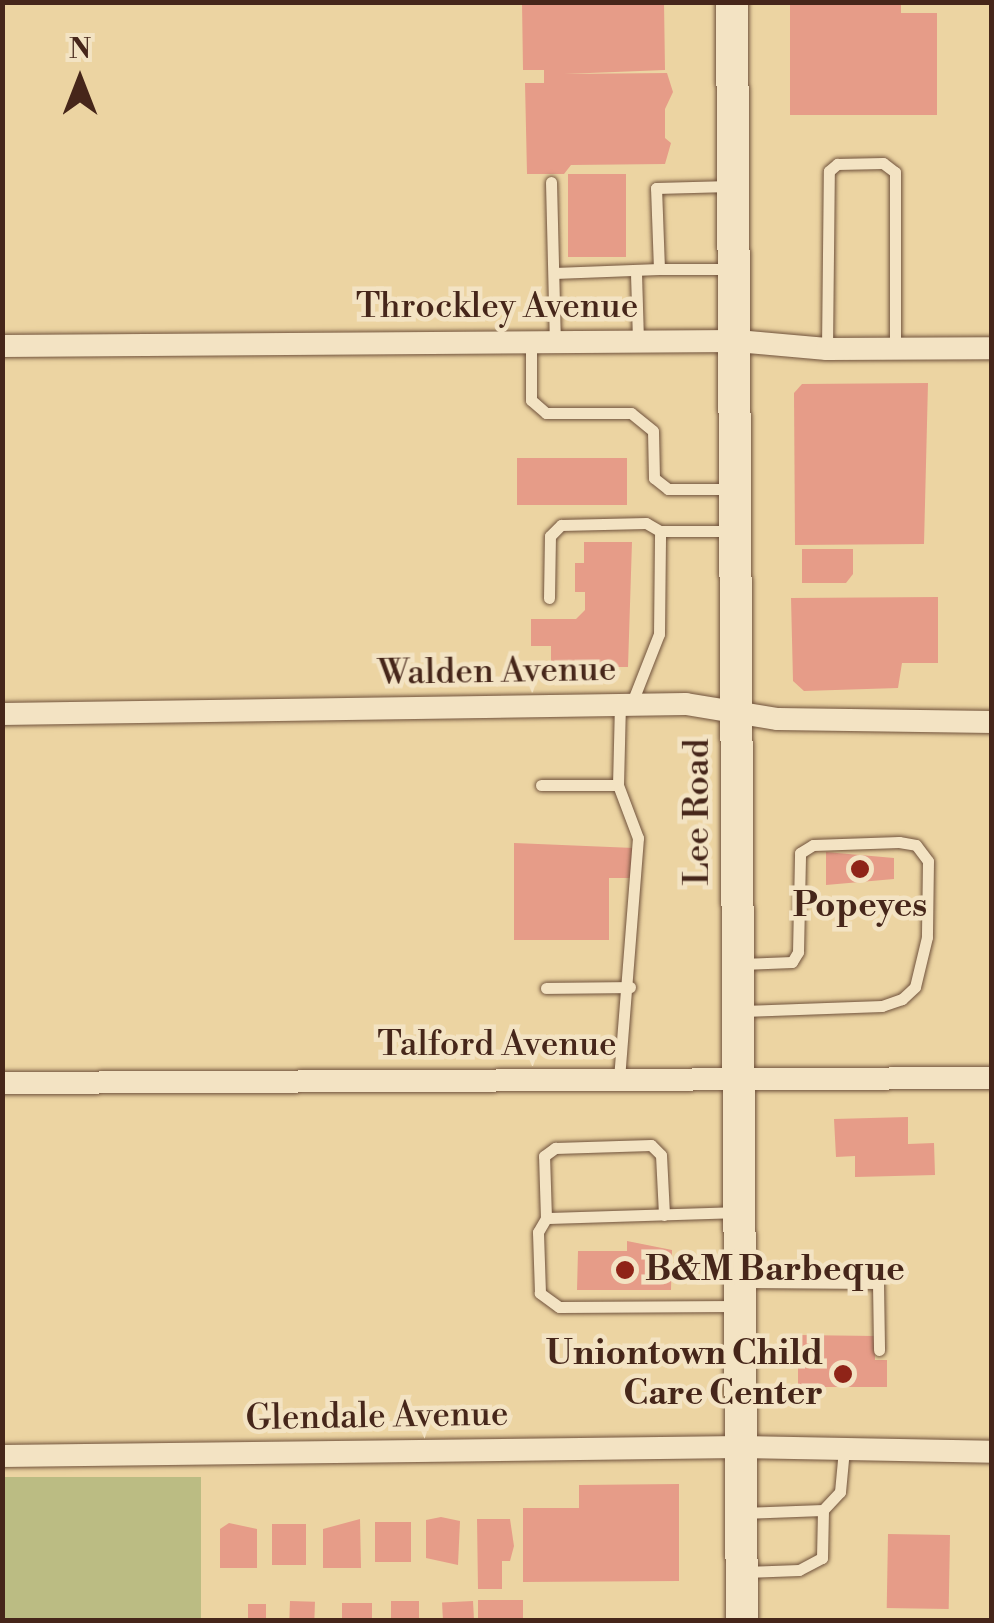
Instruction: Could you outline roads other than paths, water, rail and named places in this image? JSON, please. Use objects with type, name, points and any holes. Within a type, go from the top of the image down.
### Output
[{"type":"main road","name":"Lee Road","points":[[732,2],[737,269],[742,1620]]},
{"type":"street","name":"Throckley Avenue","points":[[2,346],[737,340],[827,350],[992,348]]},
{"type":"street","name":"Walden Avenue","points":[[2,714],[626,705],[737,712],[778,719],[992,722]]},
{"type":"street","name":"Talford Avenue","points":[[2,1084],[992,1078]]},
{"type":"street","name":"Glendale Avenue","points":[[2,1456],[741,1447],[992,1452]]},
{"type":"lane","points":[[827,350],[829,171],[838,164],[883,163],[895,172],[896,349]]},
{"type":"lane","points":[[551,182],[555,342]]},
{"type":"lane","points":[[659,269],[656,188],[734,186]]},
{"type":"lane","points":[[554,273],[737,269]]},
{"type":"lane","points":[[636,273],[638,342]]},
{"type":"lane","points":[[531,342],[531,400],[546,413],[631,414],[653,431],[654,478],[668,489],[736,489]]},
{"type":"lane","points":[[549,598],[550,536],[560,524],[646,523],[660,531],[736,531]]},
{"type":"lane","points":[[619,1079],[619,1022],[630,987],[629,904],[638,889],[638,838],[618,785],[626,705],[659,634],[660,531]]},
{"type":"lane","points":[[541,785],[618,785]]},
{"type":"lane","points":[[738,964],[792,962],[798,952],[800,853],[812,846],[898,842],[916,846],[928,861],[927,938],[916,987],[902,1000],[882,1006],[738,1011]]},
{"type":"lane","points":[[546,988],[630,987]]},
{"type":"lane","points":[[664,1215],[661,1155],[651,1145],[555,1148],[544,1156],[546,1218],[538,1232],[540,1293],[558,1307],[878,1283],[878,1350]]},
{"type":"lane","points":[[546,1218],[740,1212]]},
{"type":"lane","points":[[742,1572],[815,1564],[822,1558],[823,1510],[840,1492],[844,1449]]},
{"type":"lane","points":[[741,1513],[823,1510]]},
{"type":"place","name":"Popeyes","points":[[860,869]]},
{"type":"place","name":"B&M Barbeque","points":[[625,1270]]},
{"type":"place","name":"Uniontown Child Care Center","points":[[843,1374]]}]
